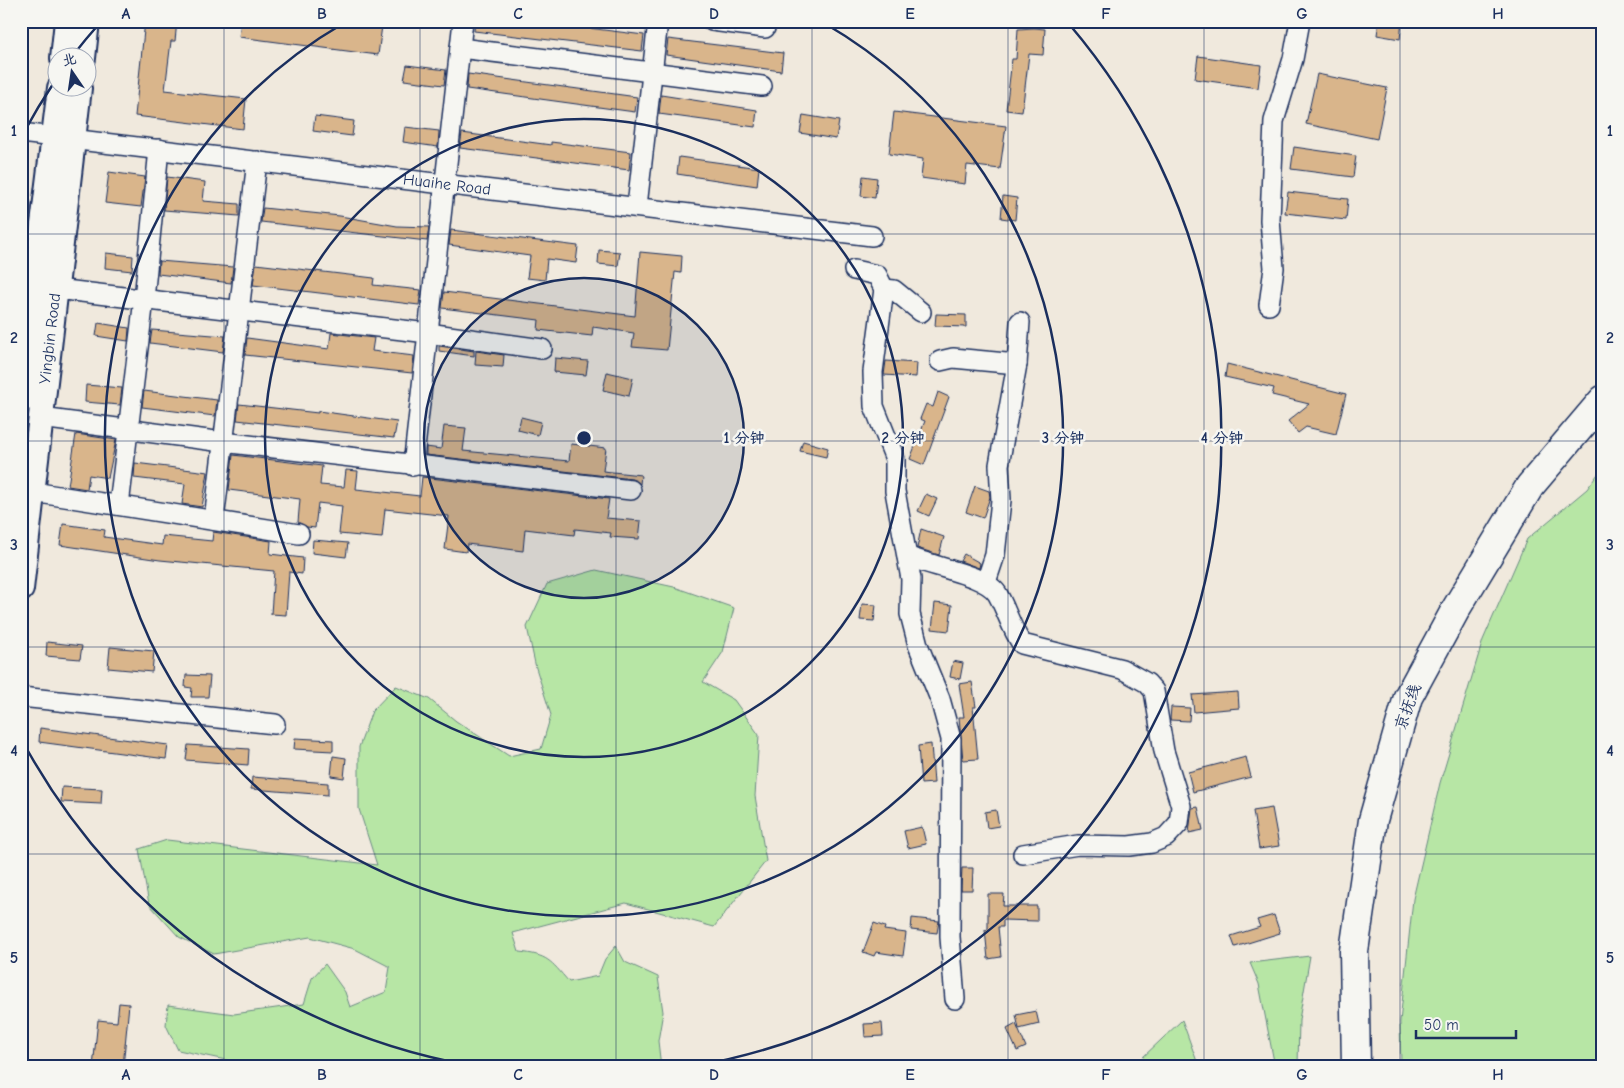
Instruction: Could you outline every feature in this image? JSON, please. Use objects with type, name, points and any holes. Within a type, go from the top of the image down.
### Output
[{"type":"highway","name":"京抚线","points":[[1356,1067],[1354,951],[1374,820],[1408,697],[1457,607],[1530,486],[1603,400]]},
{"type":"main road","points":[[64,48],[67,21]]},
{"type":"main road","points":[[84,48],[87,21]]},
{"type":"main road","name":"Yingbin Road","points":[[21,588],[56,289],[63,138],[61,98]]},
{"type":"main road","name":"Yingbin Road","points":[[21,402],[63,138],[76,98]]},
{"type":"street","points":[[413,466],[463,21]]},
{"type":"street","points":[[637,206],[658,21]]},
{"type":"street","points":[[712,21],[765,28]]},
{"type":"street","points":[[1268,305],[1274,268],[1270,220],[1274,121],[1292,59],[1300,21]]},
{"type":"street","points":[[460,48],[762,86]]},
{"type":"street","name":"Huaihe Road","points":[[21,133],[637,206],[872,236]]},
{"type":"street","points":[[119,505],[144,299],[159,149]]},
{"type":"street","points":[[214,520],[257,161]]},
{"type":"street","points":[[854,270],[877,275],[884,289],[873,372],[874,406],[895,460],[895,491],[911,579],[910,614],[918,645],[940,699],[950,739],[950,937],[955,1000]]},
{"type":"street","points":[[56,289],[428,333],[542,349]]},
{"type":"street","points":[[884,289],[894,290],[921,312]]},
{"type":"street","points":[[986,582],[995,555],[1000,500],[999,465],[1017,364],[1020,322]]},
{"type":"street","points":[[940,360],[953,358],[1017,364]]},
{"type":"street","points":[[41,418],[413,466],[631,490]]},
{"type":"street","points":[[33,492],[299,534]]},
{"type":"street","points":[[907,556],[925,564],[986,582],[998,594],[1007,619],[1022,644],[1122,669],[1148,683],[1154,691],[1164,751],[1181,806],[1179,823],[1166,837],[1152,843],[1129,846],[1078,845],[1023,854]]},
{"type":"street","points":[[21,697],[275,724]]},
{"type":"green space","points":[[1603,467],[1603,1067],[1401,1067],[1400,1022],[1413,899],[1440,783],[1483,640],[1527,539],[1587,489]]},
{"type":"green space","points":[[596,570],[674,587],[734,608],[723,652],[703,682],[734,700],[759,735],[755,796],[766,861],[714,927],[626,903],[513,933],[519,952],[536,955],[548,960],[569,982],[598,976],[605,959],[616,946],[625,962],[658,977],[663,1012],[658,1041],[661,1067],[259,1067],[178,1050],[166,1025],[168,1005],[234,1014],[304,1004],[312,978],[325,964],[345,992],[350,1007],[386,992],[390,967],[355,949],[310,937],[214,954],[179,937],[149,904],[139,849],[167,840],[377,865],[359,809],[359,747],[372,711],[396,686],[429,699],[456,721],[509,756],[541,749],[551,715],[536,668],[527,627],[547,584]]},
{"type":"green space","points":[[1310,956],[1299,1020],[1298,1067],[1275,1067],[1259,984],[1250,963]]},
{"type":"green space","points":[[1182,1020],[1199,1067],[1144,1067],[1142,1058]]},
{"type":"building","points":[[145,21],[177,21],[175,41],[171,41],[165,90],[246,99],[243,129],[135,116]]},
{"type":"building","points":[[241,21],[346,21],[382,26],[378,55],[239,37]]},
{"type":"building","points":[[475,21],[532,21],[644,35],[642,51],[474,31]]},
{"type":"building","points":[[1379,21],[1402,21],[1400,39],[1377,35]]},
{"type":"building","points":[[1018,29],[1045,29],[1043,55],[1029,54],[1022,112],[1006,110],[1012,59],[1016,59]]},
{"type":"building","points":[[668,39],[783,53],[781,71],[666,55]]},
{"type":"building","points":[[1198,56],[1261,65],[1258,88],[1195,79]]},
{"type":"building","points":[[407,65],[446,70],[444,85],[404,80]]},
{"type":"building","points":[[468,74],[637,97],[635,112],[467,89]]},
{"type":"building","points":[[1317,74],[1387,88],[1377,139],[1306,124]]},
{"type":"building","points":[[661,95],[757,110],[755,127],[659,114]]},
{"type":"building","points":[[894,112],[1006,126],[1000,169],[967,165],[965,184],[921,178],[923,159],[889,154]]},
{"type":"building","points":[[803,115],[839,121],[836,139],[800,133]]},
{"type":"building","points":[[315,116],[354,121],[352,136],[313,131]]},
{"type":"building","points":[[405,127],[439,131],[438,147],[403,142]]},
{"type":"building","points":[[462,133],[551,145],[551,142],[631,152],[629,170],[460,148]]},
{"type":"building","points":[[1294,147],[1356,156],[1353,177],[1291,169]]},
{"type":"building","points":[[679,157],[759,168],[757,186],[677,174]]},
{"type":"building","points":[[109,172],[145,177],[141,207],[105,203]]},
{"type":"building","points":[[863,176],[877,178],[875,198],[861,196]]},
{"type":"building","points":[[167,177],[205,182],[203,201],[239,204],[239,216],[164,210]]},
{"type":"building","points":[[1288,192],[1348,199],[1346,220],[1285,213]]},
{"type":"building","points":[[1003,196],[1017,198],[1015,220],[1001,218]]},
{"type":"building","points":[[263,208],[340,216],[397,226],[429,227],[427,241],[261,222]]},
{"type":"building","points":[[451,230],[578,246],[576,263],[547,259],[545,280],[527,278],[530,256],[449,245]]},
{"type":"building","points":[[599,250],[620,252],[618,266],[598,264]]},
{"type":"building","points":[[640,252],[682,256],[681,273],[675,272],[667,350],[632,347],[634,333],[593,327],[592,336],[538,330],[539,320],[442,308],[444,292],[635,316]]},
{"type":"building","points":[[106,253],[133,256],[132,271],[105,268]]},
{"type":"building","points":[[159,261],[233,267],[231,283],[158,274]]},
{"type":"building","points":[[256,264],[374,278],[373,285],[421,290],[419,305],[253,285]]},
{"type":"building","points":[[936,314],[966,315],[966,327],[935,326]]},
{"type":"building","points":[[98,323],[129,328],[128,341],[96,336]]},
{"type":"building","points":[[152,330],[225,336],[223,352],[150,343]]},
{"type":"building","points":[[331,333],[374,338],[372,351],[414,356],[412,373],[245,355],[247,338],[329,349]]},
{"type":"building","points":[[439,346],[474,351],[474,356],[439,351]]},
{"type":"building","points":[[476,351],[504,355],[503,367],[475,365]]},
{"type":"building","points":[[555,358],[588,361],[586,375],[554,372]]},
{"type":"building","points":[[886,361],[917,363],[916,377],[884,375]]},
{"type":"building","points":[[1227,364],[1346,394],[1336,434],[1306,427],[1298,433],[1288,421],[1309,404],[1272,395],[1274,388],[1225,377]]},
{"type":"building","points":[[607,372],[633,378],[629,396],[603,390]]},
{"type":"building","points":[[86,385],[122,388],[120,405],[85,402]]},
{"type":"building","points":[[144,391],[217,400],[215,416],[142,407]]},
{"type":"building","points":[[938,392],[949,397],[924,465],[910,459],[925,421],[920,419],[926,404],[933,407]]},
{"type":"building","points":[[239,404],[318,413],[318,411],[397,422],[394,438],[237,420]]},
{"type":"building","points":[[521,417],[541,422],[538,435],[518,430]]},
{"type":"building","points":[[444,426],[466,428],[463,451],[569,461],[571,444],[606,448],[603,471],[641,475],[640,484],[632,479],[426,455],[426,447],[441,449]]},
{"type":"building","points":[[76,434],[116,440],[108,478],[89,475],[87,489],[68,486]]},
{"type":"building","points":[[803,441],[828,448],[826,457],[800,451]]},
{"type":"building","points":[[233,455],[322,466],[320,485],[344,487],[346,470],[358,471],[356,489],[420,496],[422,477],[609,499],[606,518],[641,521],[639,539],[610,537],[611,533],[575,529],[574,535],[525,529],[523,551],[467,544],[466,552],[445,549],[449,516],[385,509],[382,538],[339,534],[342,506],[318,503],[315,528],[307,527],[298,522],[300,499],[229,490]]},
{"type":"building","points":[[135,463],[208,472],[202,507],[182,504],[185,484],[134,478]]},
{"type":"building","points":[[975,486],[989,491],[990,497],[983,518],[966,512]]},
{"type":"building","points":[[926,494],[937,499],[929,516],[918,511]]},
{"type":"building","points":[[63,524],[105,530],[104,537],[162,545],[163,536],[212,541],[213,532],[271,541],[270,554],[303,558],[302,574],[289,572],[286,615],[271,614],[274,571],[160,560],[60,545]]},
{"type":"building","points":[[921,529],[944,537],[939,555],[917,548]]},
{"type":"building","points":[[313,540],[348,543],[346,557],[312,553]]},
{"type":"building","points":[[964,554],[980,563],[979,568],[960,561]]},
{"type":"building","points":[[935,603],[952,605],[949,631],[932,629]]},
{"type":"building","points":[[862,604],[876,605],[874,621],[860,620]]},
{"type":"building","points":[[47,642],[82,646],[80,659],[46,656]]},
{"type":"building","points":[[110,647],[154,651],[152,672],[108,668]]},
{"type":"building","points":[[953,661],[963,663],[960,679],[950,677]]},
{"type":"building","points":[[186,675],[210,676],[208,697],[191,697],[192,688],[185,687]]},
{"type":"building","points":[[972,682],[976,707],[973,707],[978,759],[963,760],[959,717],[964,717],[959,684]]},
{"type":"building","points":[[1238,692],[1239,708],[1194,712],[1192,695]]},
{"type":"building","points":[[1171,707],[1190,708],[1189,721],[1170,720]]},
{"type":"building","points":[[40,728],[168,745],[166,759],[39,742]]},
{"type":"building","points":[[295,738],[333,740],[333,751],[294,749]]},
{"type":"building","points":[[931,744],[934,783],[921,784],[918,746]]},
{"type":"building","points":[[188,745],[249,749],[248,765],[186,760]]},
{"type":"building","points":[[333,756],[346,758],[344,778],[331,776]]},
{"type":"building","points":[[1246,757],[1251,777],[1193,792],[1188,772]]},
{"type":"building","points":[[252,777],[328,783],[328,795],[251,789]]},
{"type":"building","points":[[62,787],[102,789],[101,804],[61,802]]},
{"type":"building","points":[[1198,807],[1203,830],[1189,833],[1192,808]]},
{"type":"building","points":[[1272,808],[1279,846],[1259,849],[1253,811]]},
{"type":"building","points":[[996,810],[999,826],[987,828],[985,812]]},
{"type":"building","points":[[922,827],[926,844],[908,848],[904,831]]},
{"type":"building","points":[[962,868],[973,868],[972,890],[961,890]]},
{"type":"building","points":[[988,894],[1004,894],[1003,906],[1037,906],[1037,921],[1003,920],[1003,927],[998,927],[1001,957],[988,959],[985,930],[988,929]]},
{"type":"building","points":[[1274,915],[1280,933],[1235,947],[1231,936],[1260,927],[1257,920]]},
{"type":"building","points":[[912,918],[939,921],[937,933],[911,930]]},
{"type":"building","points":[[874,923],[885,927],[884,930],[906,933],[903,956],[876,952],[874,956],[863,952]]},
{"type":"building","points":[[119,1003],[129,1004],[123,1067],[93,1067],[98,1020],[117,1022]]},
{"type":"building","points":[[1036,1011],[1039,1024],[1019,1029],[1016,1015]]},
{"type":"building","points":[[882,1023],[883,1036],[865,1037],[864,1024]]},
{"type":"building","points":[[1016,1024],[1026,1047],[1017,1051],[1007,1029]]}]
